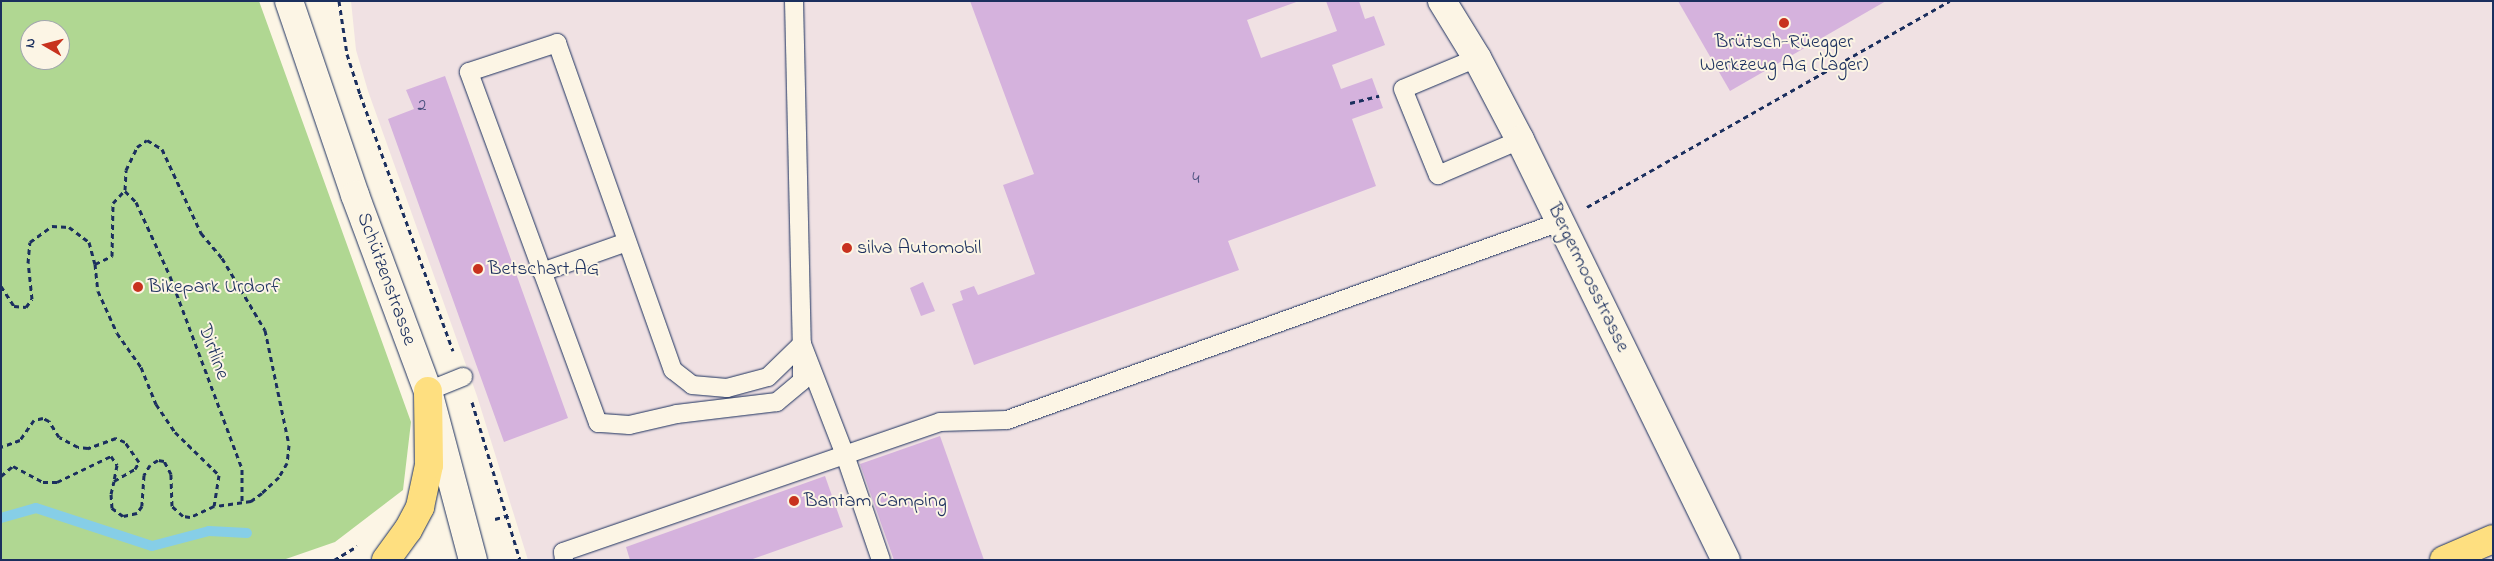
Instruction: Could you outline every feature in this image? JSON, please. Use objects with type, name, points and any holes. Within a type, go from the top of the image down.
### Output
[{"type":"main road","name":"Schützenstrasse","points":[[289,1],[428,391],[473,560]]},
{"type":"main road","points":[[298,30],[307,1]]},
{"type":"main road","name":"Bergermoosstrasse","points":[[1442,1],[1478,58],[1520,140],[1726,560]]},
{"type":"main road","points":[[386,560],[420,506],[429,465],[428,391]]},
{"type":"main road","points":[[2444,560],[2493,539]]},
{"type":"lane","points":[[794,1],[802,344],[802,381],[777,402],[676,414],[629,425],[598,422],[468,72],[557,43],[673,370],[692,385],[727,388],[768,377],[802,344]]},
{"type":"lane","points":[[1478,58],[1403,89],[1438,175],[1520,140]]},
{"type":"lane","points":[[564,560],[563,552],[940,422],[1007,420],[1560,222]]},
{"type":"lane","points":[[542,272],[628,242]]},
{"type":"lane","points":[[802,344],[845,455],[881,560]]},
{"type":"lane","points":[[428,391],[463,377]]},
{"type":"path","points":[[339,1],[347,54],[463,377],[509,516],[520,560]]},
{"type":"path","points":[[1560,222],[1949,1]]},
{"type":"path","points":[[1,476],[13,466],[43,482],[57,482],[111,456],[117,465],[111,494],[112,508],[123,516],[137,513],[142,506],[144,475],[150,465],[158,460],[164,461],[169,467],[172,506],[183,516],[190,517],[214,506],[251,501],[279,477],[287,463],[289,445],[265,330],[222,258],[201,234],[162,149],[147,140],[136,147],[126,170],[124,190],[113,203],[112,256],[95,264]]},
{"type":"path","name":"Dirtline","points":[[124,190],[136,202],[170,276],[242,469],[242,502]]},
{"type":"path","points":[[1,286],[14,306],[26,307],[32,299],[28,263],[30,242],[52,226],[69,227],[89,242],[95,264],[98,290],[117,333],[141,367],[156,404],[175,432],[219,476],[214,506]]},
{"type":"path","points":[[1,447],[20,440],[34,420],[43,418],[49,421],[60,437],[78,447],[88,448],[116,438],[126,442],[139,462],[135,468],[114,481]]},
{"type":"path","points":[[493,520],[509,516]]},
{"type":"shaded area","points":[[351,1],[2493,1],[2493,560],[528,560],[477,396],[368,91],[356,50]]},
{"type":"green space","points":[[1,1],[259,1],[411,422],[403,490],[335,542],[283,560],[1,560]]},
{"type":"building","points":[[970,1],[1299,1],[1247,20],[1261,58],[1337,31],[1326,1],[1359,1],[1365,19],[1374,16],[1385,45],[1332,65],[1341,89],[1372,78],[1383,108],[1352,119],[1376,186],[1228,241],[1239,270],[974,365],[952,304],[963,300],[960,291],[974,286],[978,295],[1035,274],[1003,185],[1034,174]]},
{"type":"building","name":"Brütsch-Rüegger Werkzeug AG (Lager)","points":[[1678,1],[1886,1],[1730,91]]},
{"type":"building","name":"Betschart AG","points":[[445,76],[568,418],[504,442],[388,119],[414,109],[406,90]]},
{"type":"building","points":[[923,282],[935,311],[921,316],[910,288]]},
{"type":"building","points":[[940,436],[984,560],[894,560],[860,464]]},
{"type":"building","name":"Bantam Camping","points":[[825,476],[843,527],[750,560],[630,560],[626,547]]},
{"type":"waterway","points":[[1,518],[36,508],[152,546],[209,531],[247,533]]},
{"type":"place","name":"Brütsch-Rüegger Werkzeug AG (Lager)","points":[[1784,23]]},
{"type":"place","name":"silva Automobil","points":[[847,248]]},
{"type":"place","name":"Betschart AG","points":[[478,269]]},
{"type":"place","name":"Bikepark Urdorf","points":[[138,287]]},
{"type":"place","name":"Bantam Camping","points":[[794,501]]}]
